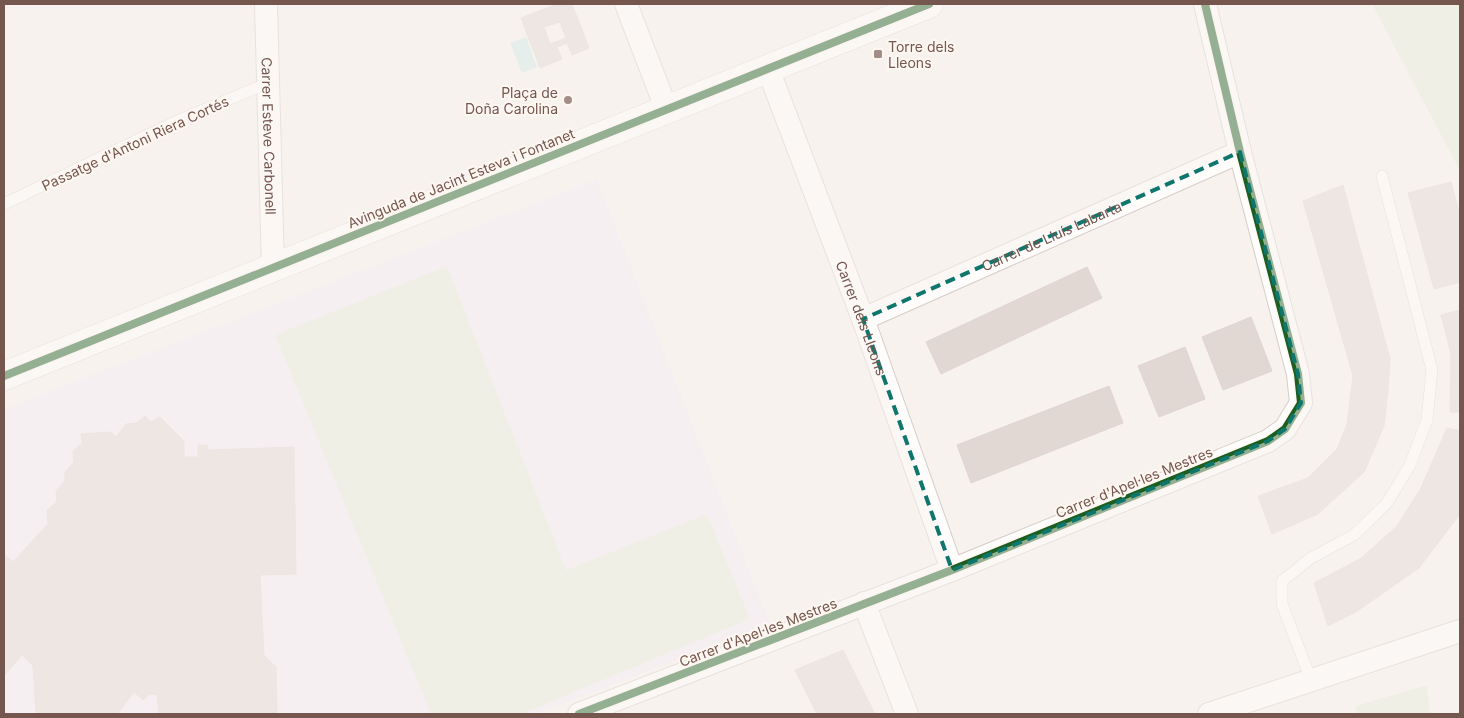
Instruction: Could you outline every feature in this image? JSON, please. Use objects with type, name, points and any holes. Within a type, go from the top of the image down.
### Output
[{"type":"street","name":"Carrer Esteve Carbonell","points":[[266,4],[273,269]]},
{"type":"street","points":[[626,4],[666,108]]},
{"type":"street","name":"Avinguda de Jacint Esteva i Fontanet","points":[[4,376],[273,269],[666,108],[929,4]]},
{"type":"street","name":"Carrer d'Apel·les Mestres","points":[[579,714],[952,570],[1268,441],[1285,429],[1301,403],[1298,374],[1240,152],[1204,4]]},
{"type":"street","name":"Carrer dels Lleons","points":[[768,69],[863,318],[952,570]]},
{"type":"street","name":"Carrer de Lluís Labarta","points":[[863,318],[1240,152]]},
{"type":"street","points":[[864,604],[907,714]]},
{"type":"street","points":[[1210,714],[1460,631]]},
{"type":"lane","name":"Passatge d'Antoni Riera Cortés","points":[[4,204],[177,121],[268,83]]},
{"type":"lane","points":[[1311,680],[1282,604],[1282,581],[1310,558],[1354,535],[1387,503],[1410,465],[1427,420],[1432,370],[1382,176]]},
{"type":"highlighted area","points":[[1240,152],[1298,374],[1301,403],[1285,429],[1268,441],[952,570],[863,319]]},
{"type":"shaded area","points":[[597,179],[770,624],[537,714],[4,714],[4,409]]},
{"type":"green space","points":[[1372,4],[1460,4],[1460,171]]},
{"type":"green space","points":[[447,266],[566,570],[707,514],[750,619],[521,714],[431,714],[275,335]]},
{"type":"green space","points":[[1427,685],[1430,714],[1356,714],[1355,706]]},
{"type":"water","points":[[526,37],[537,67],[522,73],[510,43]]},
{"type":"building","points":[[557,4],[572,4],[589,48],[572,55],[567,43],[557,47],[562,59],[540,68],[521,18]],"holes":[[[560,22],[566,38],[550,44],[544,27]]]},
{"type":"building","points":[[1451,182],[1460,216],[1460,282],[1434,289],[1408,193]]},
{"type":"building","points":[[1343,185],[1390,359],[1384,426],[1364,472],[1318,514],[1272,534],[1258,496],[1308,478],[1337,449],[1347,424],[1353,376],[1303,201]]},
{"type":"building","points":[[1087,267],[1102,298],[941,374],[926,342]]},
{"type":"building","points":[[1460,310],[1460,412],[1450,412],[1451,354],[1441,315]]},
{"type":"building","points":[[1251,317],[1272,371],[1223,390],[1202,337]]},
{"type":"building","points":[[1185,347],[1205,399],[1159,417],[1138,366]]},
{"type":"building","points":[[1109,386],[1123,423],[971,483],[957,445]]},
{"type":"building","points":[[145,416],[151,422],[160,417],[184,441],[184,457],[198,457],[198,445],[207,445],[208,450],[294,447],[296,574],[260,575],[264,655],[276,667],[277,714],[159,714],[157,694],[148,695],[143,700],[134,692],[117,714],[36,714],[33,666],[22,655],[4,676],[4,554],[13,562],[48,524],[47,510],[57,502],[56,491],[65,481],[65,472],[74,462],[73,451],[82,444],[81,434],[110,432],[116,437],[126,424],[136,423]]},
{"type":"building","points":[[1447,428],[1460,431],[1460,514],[1419,568],[1356,612],[1328,626],[1314,583],[1360,559],[1397,526],[1421,488]]},
{"type":"building","points":[[843,650],[875,714],[817,714],[795,670]]},
{"type":"cycle path","points":[[4,376],[929,4]]},
{"type":"cycle path","points":[[579,714],[952,570],[1268,441],[1285,429],[1301,403],[1298,374],[1240,152],[1205,4]]},
{"type":"place","name":"Torre dels Lleons","points":[[878,54]]},
{"type":"place","name":"Plaça de Doña Carolina","points":[[568,100]]}]
